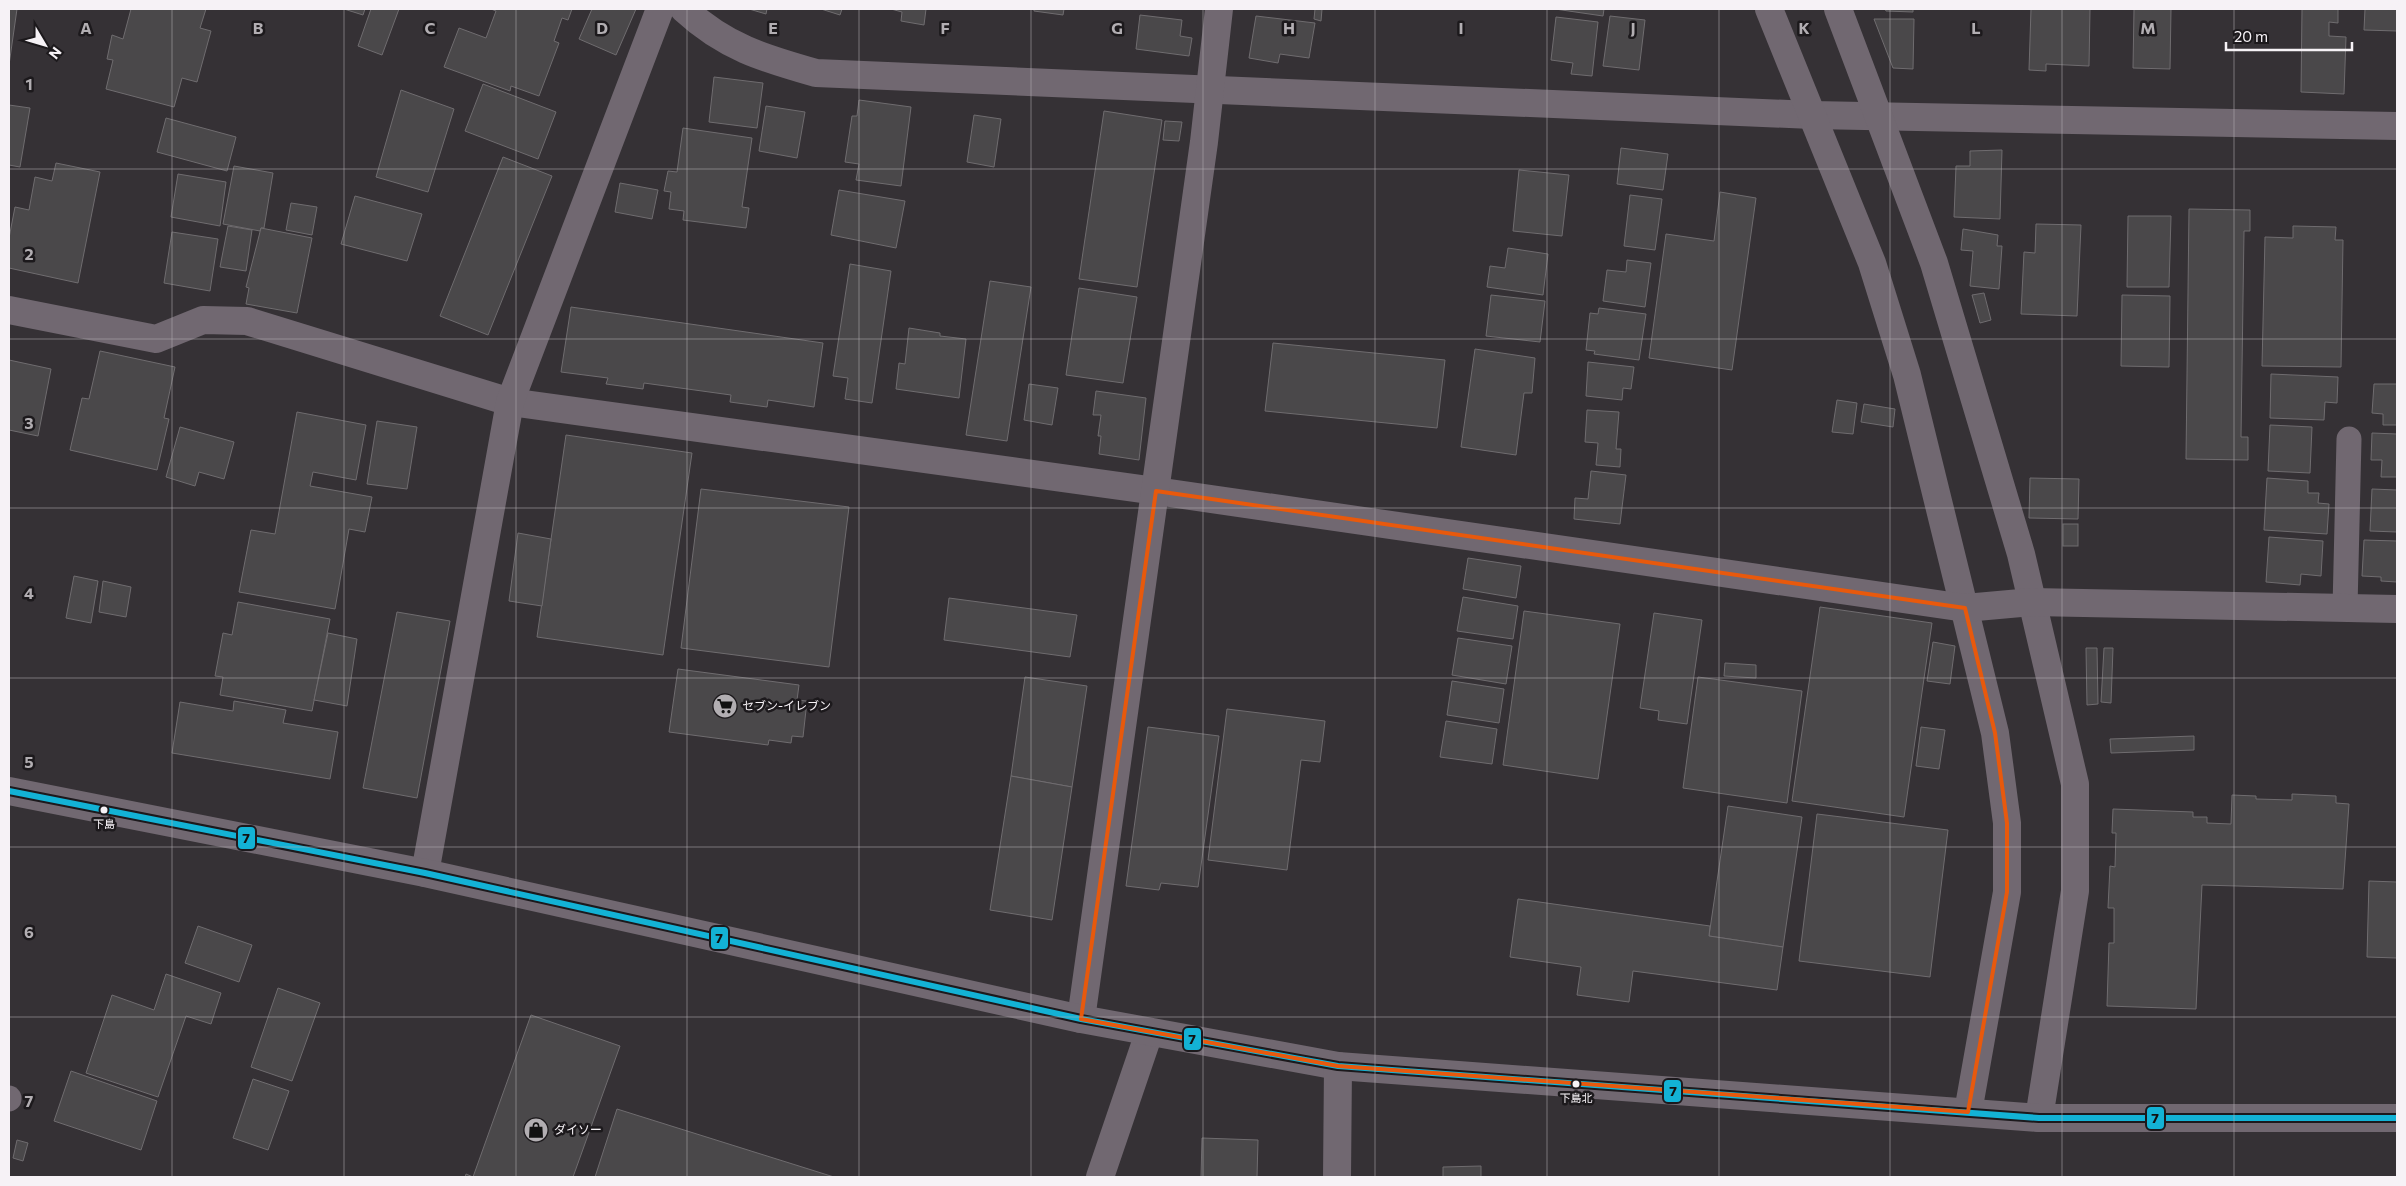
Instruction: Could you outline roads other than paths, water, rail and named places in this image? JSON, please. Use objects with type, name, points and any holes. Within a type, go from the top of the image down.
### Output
[{"type":"street","points":[[425,873],[510,402],[660,9]]},
{"type":"street","points":[[684,9],[706,29],[760,57],[816,73],[1209,88],[1812,115],[2397,126]]},
{"type":"street","points":[[1081,1020],[1156,491],[1219,9]]},
{"type":"street","points":[[1769,9],[1872,262],[1907,375],[1995,733],[2006,823],[2007,892],[1968,1112]]},
{"type":"street","points":[[1838,9],[1934,263],[2021,554],[2075,784],[2075,891],[2039,1118]]},
{"type":"street","points":[[9,310],[156,339],[204,320],[247,321],[510,402],[1156,491],[1965,608],[2032,602],[2397,609]]},
{"type":"street","points":[[9,791],[425,873],[1081,1020],[1338,1066],[2039,1118],[2397,1118]]},
{"type":"street","points":[[1100,1177],[1149,1033]]},
{"type":"street","points":[[1337,1177],[1338,1066]]},
{"type":"lane","points":[[2345,608],[2349,439]]},
{"type":"place","name":"セブン-イレブン","points":[[725,706]]},
{"type":"place","name":"下島","points":[[104,810]]},
{"type":"place","name":"下島北","points":[[1576,1084]]},
{"type":"place","name":"ダイソー","points":[[536,1130]]}]
